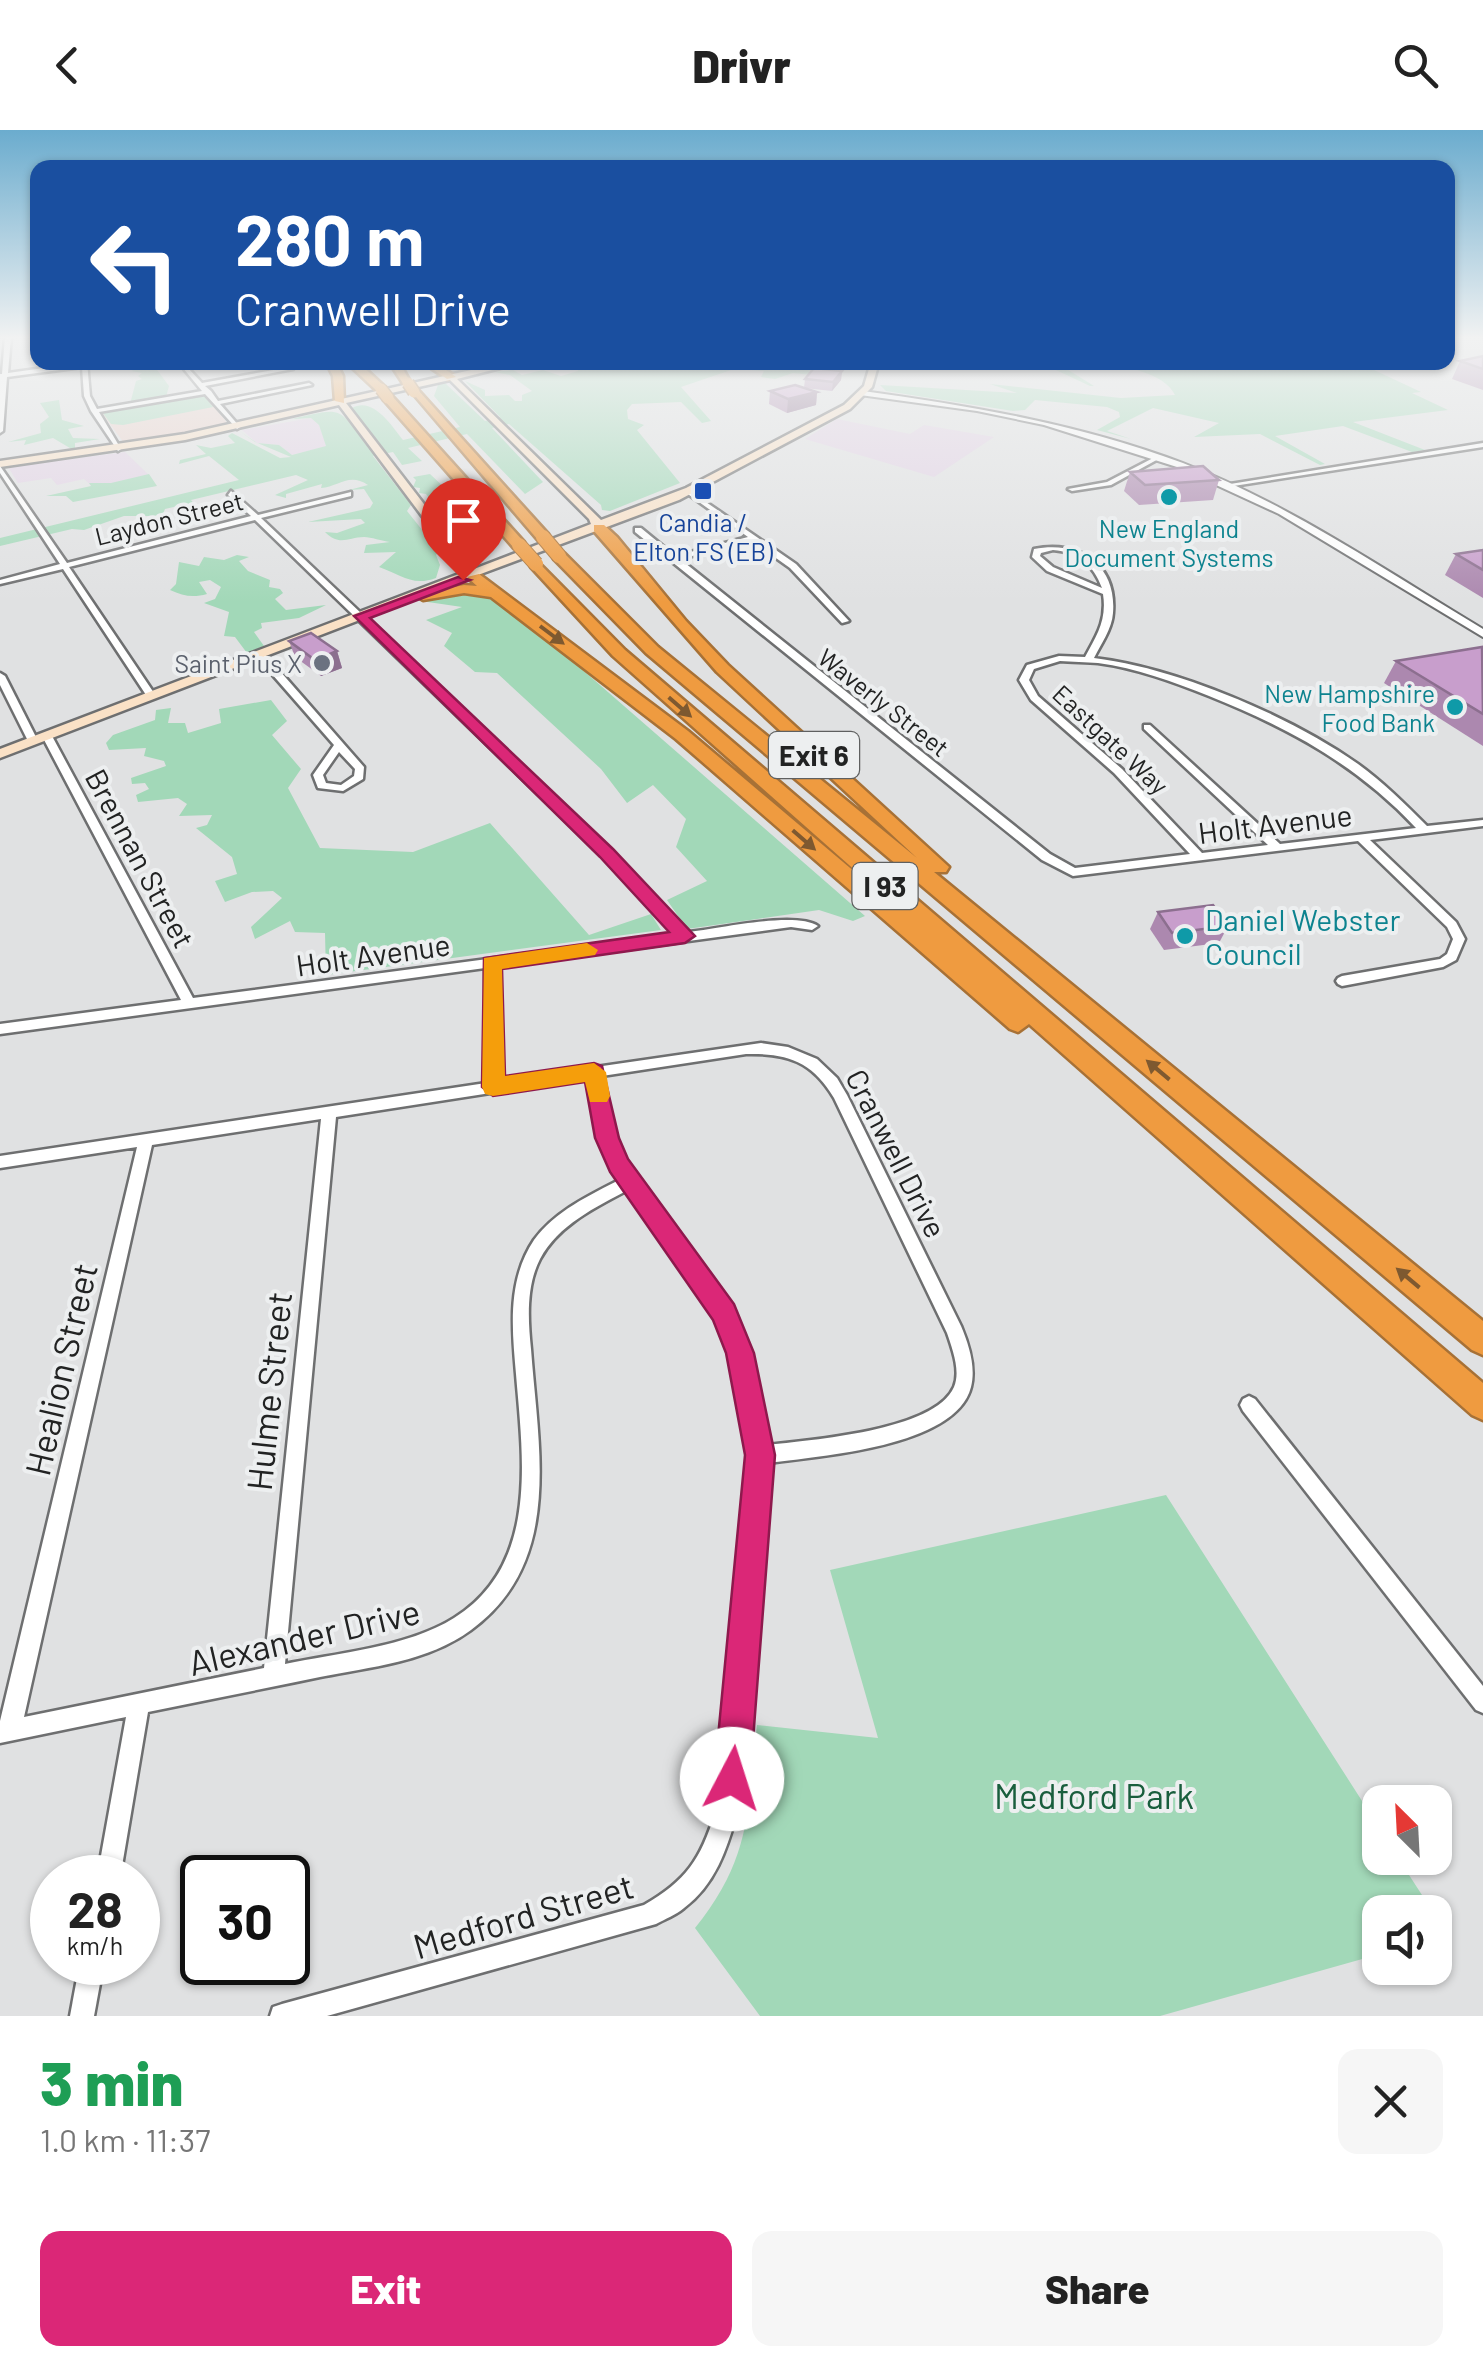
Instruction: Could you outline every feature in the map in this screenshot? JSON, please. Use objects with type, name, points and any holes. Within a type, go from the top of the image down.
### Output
[{"type":"highway","name":"I 93","points":[[412,425],[618,653],[1483,1404]]},
{"type":"highway","name":"I 93","points":[[444,425],[559,556],[652,650],[1483,1340]]},
{"type":"highway","points":[[617,545],[618,528],[632,524]]},
{"type":"highway","points":[[598,526],[617,545]]},
{"type":"highway","name":"Exit 6","points":[[617,545],[714,660],[984,907],[1020,956]]},
{"type":"highway","points":[[471,574],[656,714],[984,996],[1244,1197]]},
{"type":"highway","points":[[423,595],[464,589],[496,594]]},
{"type":"main road","points":[[0,466],[246,425]]},
{"type":"main road","points":[[358,425],[471,574]]},
{"type":"main road","points":[[498,425],[598,526],[632,524],[813,425]]},
{"type":"main road","points":[[0,754],[687,491]]},
{"type":"main road","points":[[397,602],[471,574]]},
{"type":"street","points":[[103,425],[118,449]]},
{"type":"street","points":[[1051,425],[1160,457],[1227,485],[1309,528],[1483,634]]},
{"type":"street","points":[[1227,485],[1483,444]]},
{"type":"street","points":[[1072,489],[1110,484],[1160,457]]},
{"type":"street","points":[[0,466],[151,696]]},
{"type":"street","points":[[687,491],[793,566],[845,621]]},
{"type":"street","points":[[231,493],[606,853],[685,936]]},
{"type":"street","name":"Laydon Street","points":[[0,582],[348,494]]},
{"type":"street","name":"Waverly Street","points":[[632,524],[1046,857],[1073,872]]},
{"type":"street","points":[[672,559],[754,538]]},
{"type":"street","points":[[1089,658],[1108,620],[1105,592],[1088,556],[1063,547],[1038,551],[1036,557],[1050,569],[1105,592]]},
{"type":"street","points":[[260,655],[339,745],[360,769],[360,777],[343,788],[322,786],[318,776],[339,745]]},
{"type":"street","name":"Eastgate Way","points":[[1199,857],[1118,770],[1024,686],[1024,674],[1041,661],[1089,658],[1204,691],[1297,731],[1370,778],[1425,831]]},
{"type":"street","name":"Brennan Street","points":[[0,676],[40,739],[190,1004]]},
{"type":"street","points":[[1147,727],[1277,846]]},
{"type":"street","name":"Holt Avenue","points":[[1073,872],[1483,823]]},
{"type":"street","points":[[1342,981],[1443,963],[1452,957],[1459,939],[1452,925],[1360,837]]},
{"type":"street","name":"Holt Avenue","points":[[0,1030],[790,922],[812,926]]},
{"type":"street","points":[[492,964],[493,1087]]},
{"type":"street","name":"Cranwell Drive","points":[[0,1162],[762,1048],[796,1053],[824,1070],[840,1095],[955,1332],[964,1372],[960,1392],[939,1415],[893,1432],[760,1455]]},
{"type":"street","name":"Medford Street","points":[[282,2016],[633,1922],[676,1900],[700,1876],[716,1846],[732,1779],[760,1455],[740,1353],[724,1313],[630,1181],[607,1138],[594,1072]]},
{"type":"street","name":"Hulme Street","points":[[273,1677],[328,1112]]},
{"type":"street","name":"Healion Street","points":[[5,1731],[146,1140]]},
{"type":"street","name":"Alexander Drive","points":[[5,1731],[417,1646],[443,1637],[489,1603],[518,1556],[532,1506],[521,1332],[525,1276],[543,1240],[557,1226],[630,1181]]},
{"type":"street","points":[[1248,1404],[1483,1703]]},
{"type":"street","points":[[112,1855],[139,1706]]},
{"type":"street","points":[[82,2016],[88,1985]]},
{"type":"shaded area","points":[[111,425],[222,425],[124,443]]},
{"type":"shaded area","points":[[271,425],[319,425],[327,447],[291,455],[279,445],[257,443],[242,430]]},
{"type":"shaded area","points":[[827,425],[866,425],[910,434],[924,425],[994,437],[934,477],[805,439]]},
{"type":"shaded area","points":[[125,452],[150,476],[95,489],[84,479],[57,485],[51,478],[18,483],[8,467]]},
{"type":"green space","points":[[40,425],[80,425],[84,426],[68,429],[73,438],[100,439],[75,443],[75,451],[53,438],[24,445],[26,440],[8,442],[41,433]]},
{"type":"green space","points":[[319,425],[352,425],[369,449],[380,446],[365,425],[391,425],[403,440],[458,425],[505,425],[492,428],[543,482],[525,494],[467,434],[408,448],[422,461],[402,465],[393,452],[373,456],[411,505],[407,511],[439,551],[436,578],[428,580],[413,580],[379,567],[396,552],[364,553],[366,545],[390,542],[364,537],[340,540],[325,532],[337,533],[365,523],[361,519],[308,522],[370,508],[373,503],[364,489],[349,490],[368,485],[349,480],[286,494],[286,498],[275,495],[308,480],[296,475],[191,500],[196,506],[221,501],[196,507],[196,514],[178,506],[165,509],[162,516],[124,516],[84,530],[72,529],[0,546],[0,538],[239,480],[209,456],[179,464],[180,460],[206,454],[196,445],[211,448],[235,443],[228,436],[232,433],[280,458],[291,457],[258,443],[279,445],[292,455],[326,446]]},
{"type":"green space","points":[[510,425],[644,425],[637,430],[680,483],[610,511],[602,510]]},
{"type":"green space","points":[[1119,425],[1107,431],[1131,439],[1097,430]]},
{"type":"green space","points":[[1215,425],[1361,425],[1425,450],[1412,452],[1343,426],[1275,436],[1325,464],[1320,465],[1260,434],[1194,437]]},
{"type":"green space","points":[[149,474],[157,486],[73,502],[66,496],[46,496],[91,486],[89,483],[111,483]]},
{"type":"green space","points":[[430,474],[469,511],[441,513],[426,494],[419,493],[420,488],[413,487],[413,477]]},
{"type":"green space","points":[[237,555],[249,557],[239,561],[248,571],[270,580],[269,587],[280,589],[283,593],[275,599],[286,610],[326,605],[299,618],[261,623],[262,628],[254,632],[264,646],[247,653],[235,637],[224,636],[229,612],[204,603],[215,599],[221,587],[210,580],[199,582],[207,594],[188,596],[170,590],[176,584],[179,562],[199,566],[204,557],[224,560]]},
{"type":"green space","points":[[465,592],[492,598],[554,645],[865,916],[853,921],[819,910],[687,929],[667,900],[707,881],[676,847],[686,819],[653,785],[627,803],[601,769],[497,673],[475,672],[444,646],[452,633],[426,620],[462,607],[421,601]]},
{"type":"green space","points":[[271,700],[287,721],[272,735],[301,769],[288,788],[320,848],[413,852],[490,823],[589,935],[651,914],[661,930],[326,975],[325,933],[295,932],[290,921],[255,939],[251,927],[282,898],[273,891],[252,892],[225,902],[215,881],[237,874],[232,857],[196,828],[207,825],[212,815],[179,816],[187,804],[178,798],[138,802],[136,795],[149,789],[145,783],[132,784],[131,778],[166,766],[164,761],[144,756],[146,748],[109,750],[106,743],[113,735],[155,720],[156,710],[171,708],[168,723],[185,723],[188,733],[221,723],[219,709]]},
{"type":"green space","name":"Medford Park","points":[[1166,1495],[1362,1801],[1362,1875],[1409,1875],[1422,1895],[1362,1895],[1362,1959],[1160,2016],[760,2016],[695,1928],[737,1856],[748,1808],[757,1725],[878,1738],[830,1570]]},
{"type":"building","points":[[1203,466],[1219,480],[1145,485],[1130,472]]},
{"type":"building","points":[[1483,550],[1483,570],[1456,554]]},
{"type":"building","points":[[311,633],[337,651],[315,660],[289,641]]},
{"type":"building","points":[[1482,647],[1483,714],[1396,661]]},
{"type":"building","points":[[1213,905],[1228,926],[1172,933],[1158,912]]},
{"type":"slow traffic","points":[[587,950],[492,964],[493,1087],[594,1072],[599,1096]]},
{"type":"place","name":"Candia / Elton FS (EB)","points":[[703,491]]},
{"type":"place","name":"New England Document Systems","points":[[1169,497]]},
{"type":"place","name":"Saint Pius X","points":[[322,663]]},
{"type":"place","name":"New Hampshire Food Bank","points":[[1455,707]]},
{"type":"place","name":"Daniel Webster Council","points":[[1185,936]]},
{"type":"route","points":[[463,580],[361,616],[606,853],[685,936],[492,964],[493,1087],[594,1072],[607,1138],[619,1164],[704,1281],[724,1313],[740,1353],[760,1455],[732,1779]]}]
